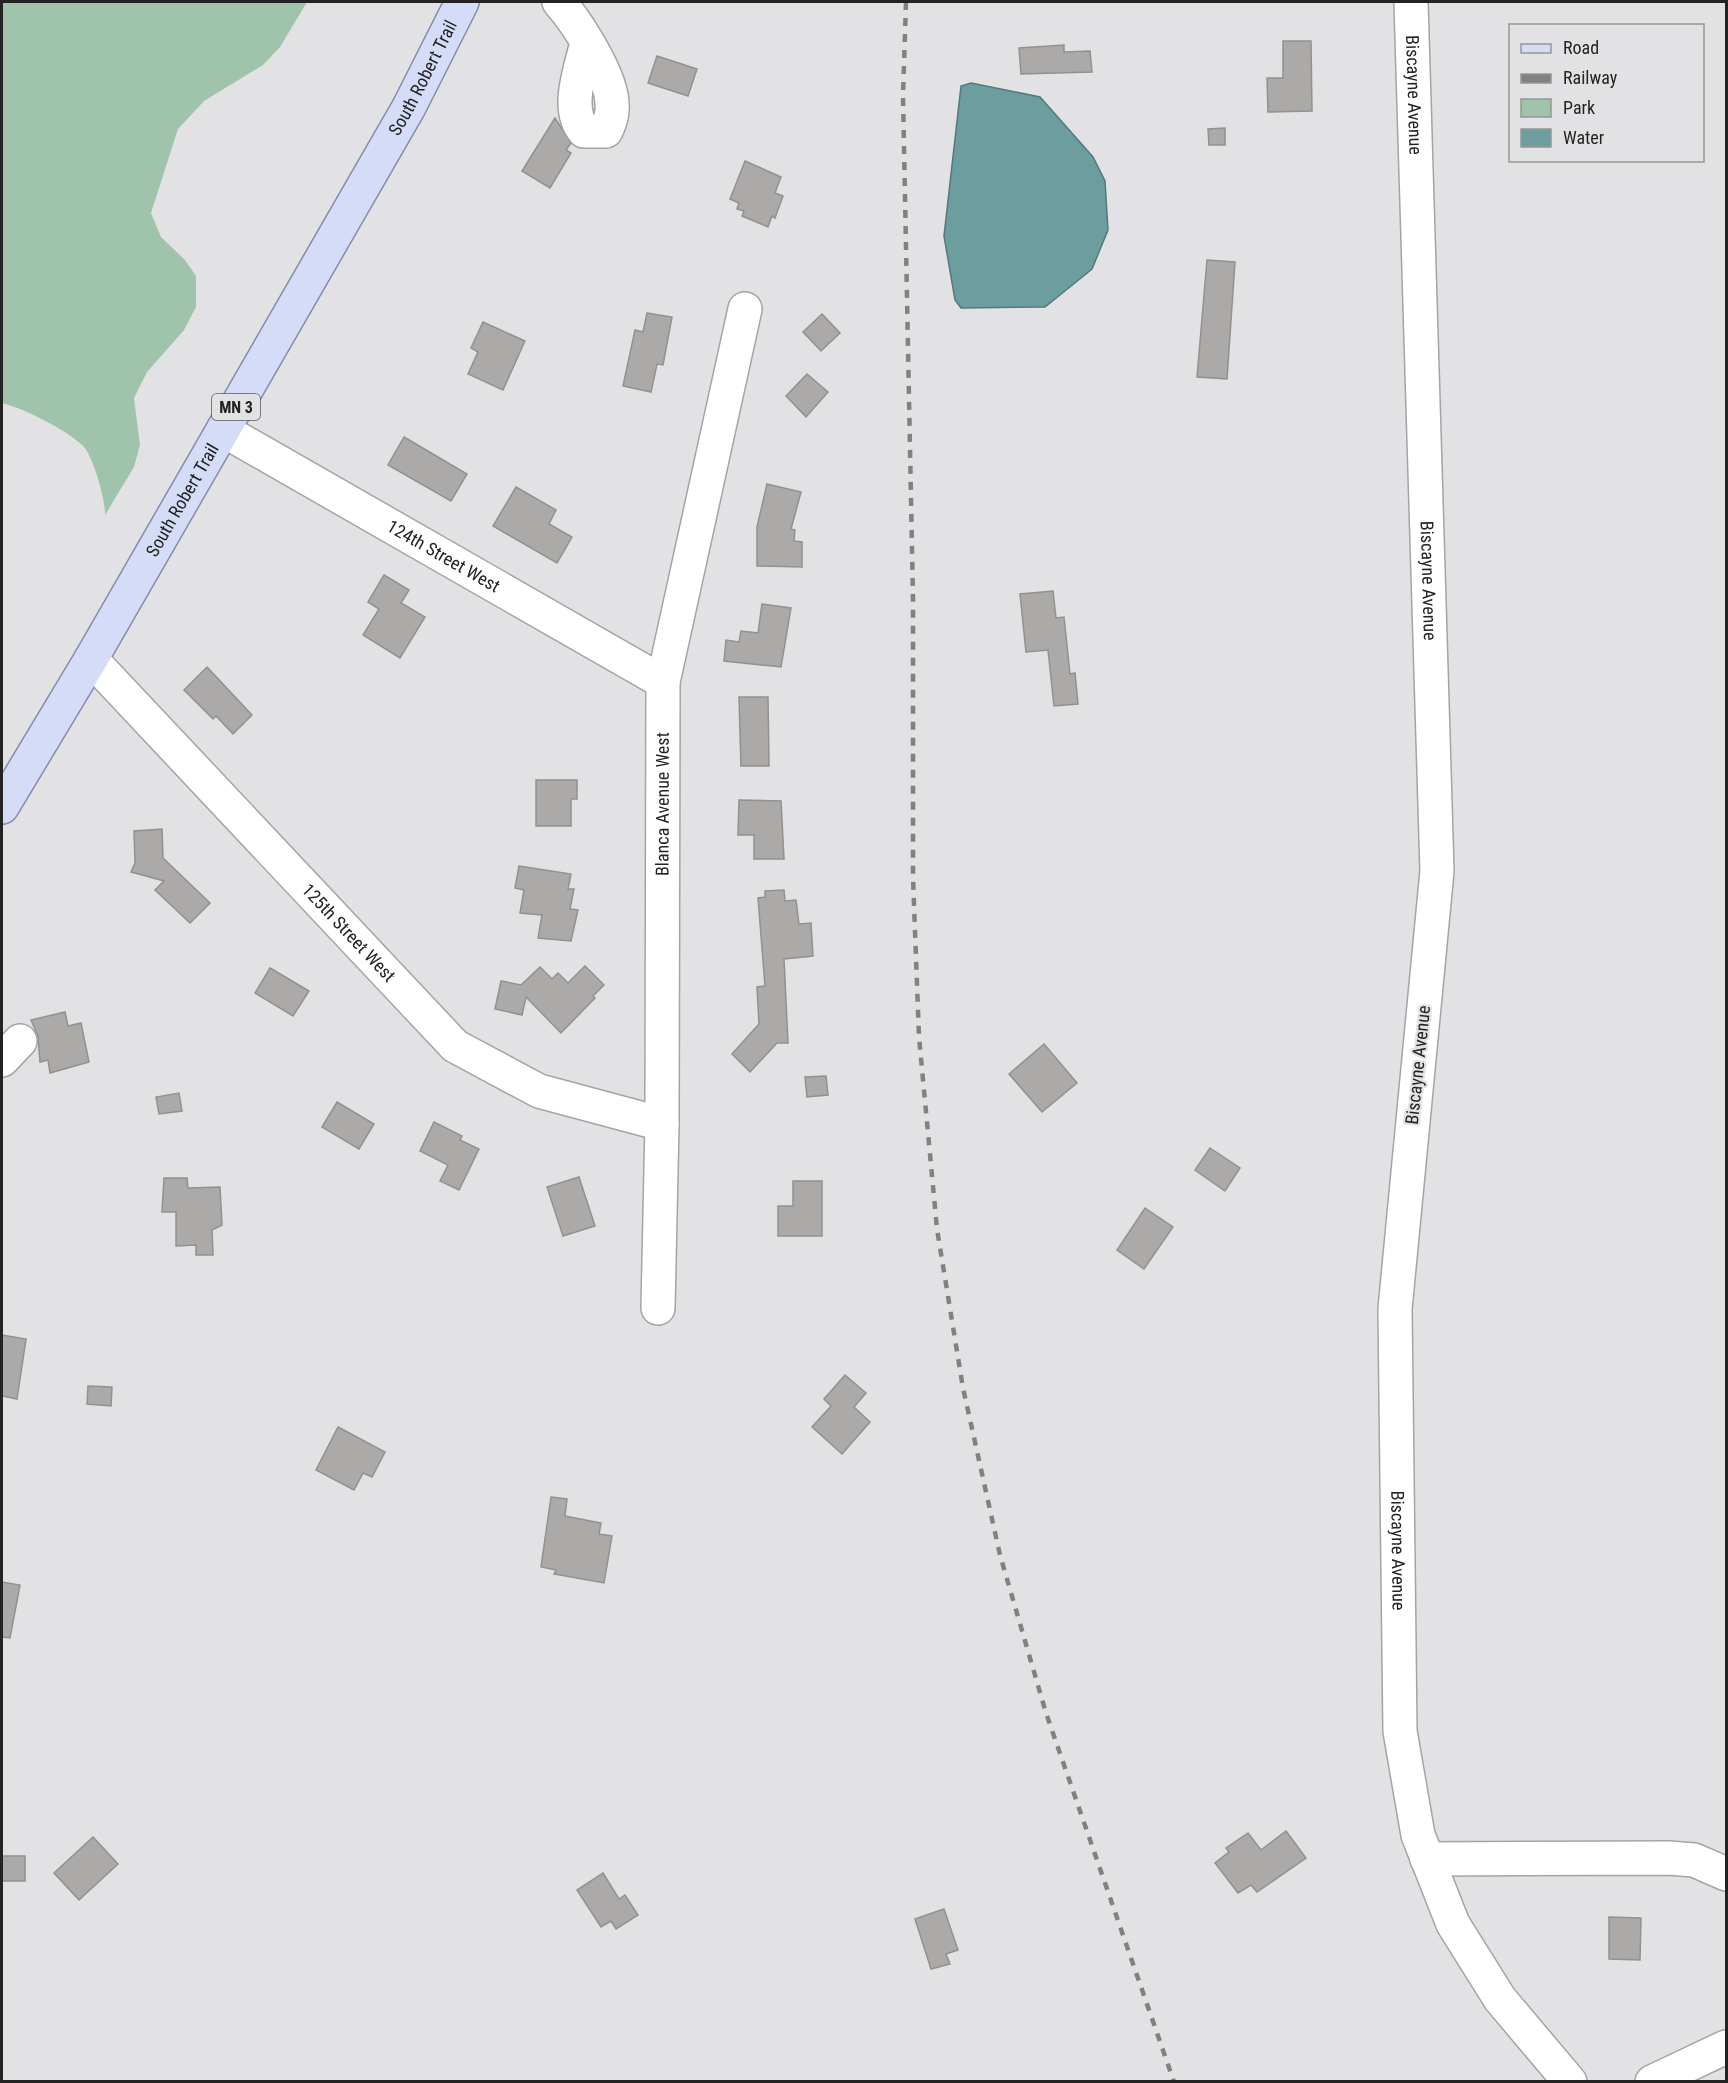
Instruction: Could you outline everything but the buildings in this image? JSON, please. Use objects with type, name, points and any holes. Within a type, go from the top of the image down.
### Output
[{"type":"main road","name":"South Robert Trail","points":[[2,807],[91,659],[410,106],[462,2]]},
{"type":"street","points":[[560,2],[574,19],[587,42]]},
{"type":"street","name":"Biscayne Avenue","points":[[1411,2],[1437,871],[1395,1309],[1400,1731],[1418,1835],[1453,1924],[1500,1999],[1570,2082]]},
{"type":"street","name":"Blanca Avenue West","points":[[658,1308],[662,1124],[663,682],[745,309]]},
{"type":"street","name":"124th Street West","points":[[223,430],[663,682]]},
{"type":"street","name":"125th Street West","points":[[91,659],[455,1046],[539,1091],[662,1124]]},
{"type":"street","points":[[1427,1859],[1668,1858],[1694,1860],[1726,1874]]},
{"type":"street","points":[[1652,2082],[1726,2047]]},
{"type":"green space","points":[[2,2],[307,2],[280,47],[263,65],[204,101],[178,129],[151,213],[161,237],[185,260],[196,276],[196,307],[184,330],[147,372],[134,398],[140,445],[134,467],[105,515],[98,479],[91,459],[83,446],[67,433],[44,420],[2,403]]},
{"type":"water","points":[[971,83],[1040,97],[1093,157],[1105,181],[1108,230],[1092,269],[1045,307],[961,308],[955,300],[944,236],[961,86]]},
{"type":"railway","points":[[906,2],[903,96],[913,599],[913,878],[919,1037],[937,1229],[963,1388],[1000,1555],[1046,1713],[1174,2082]]}]
